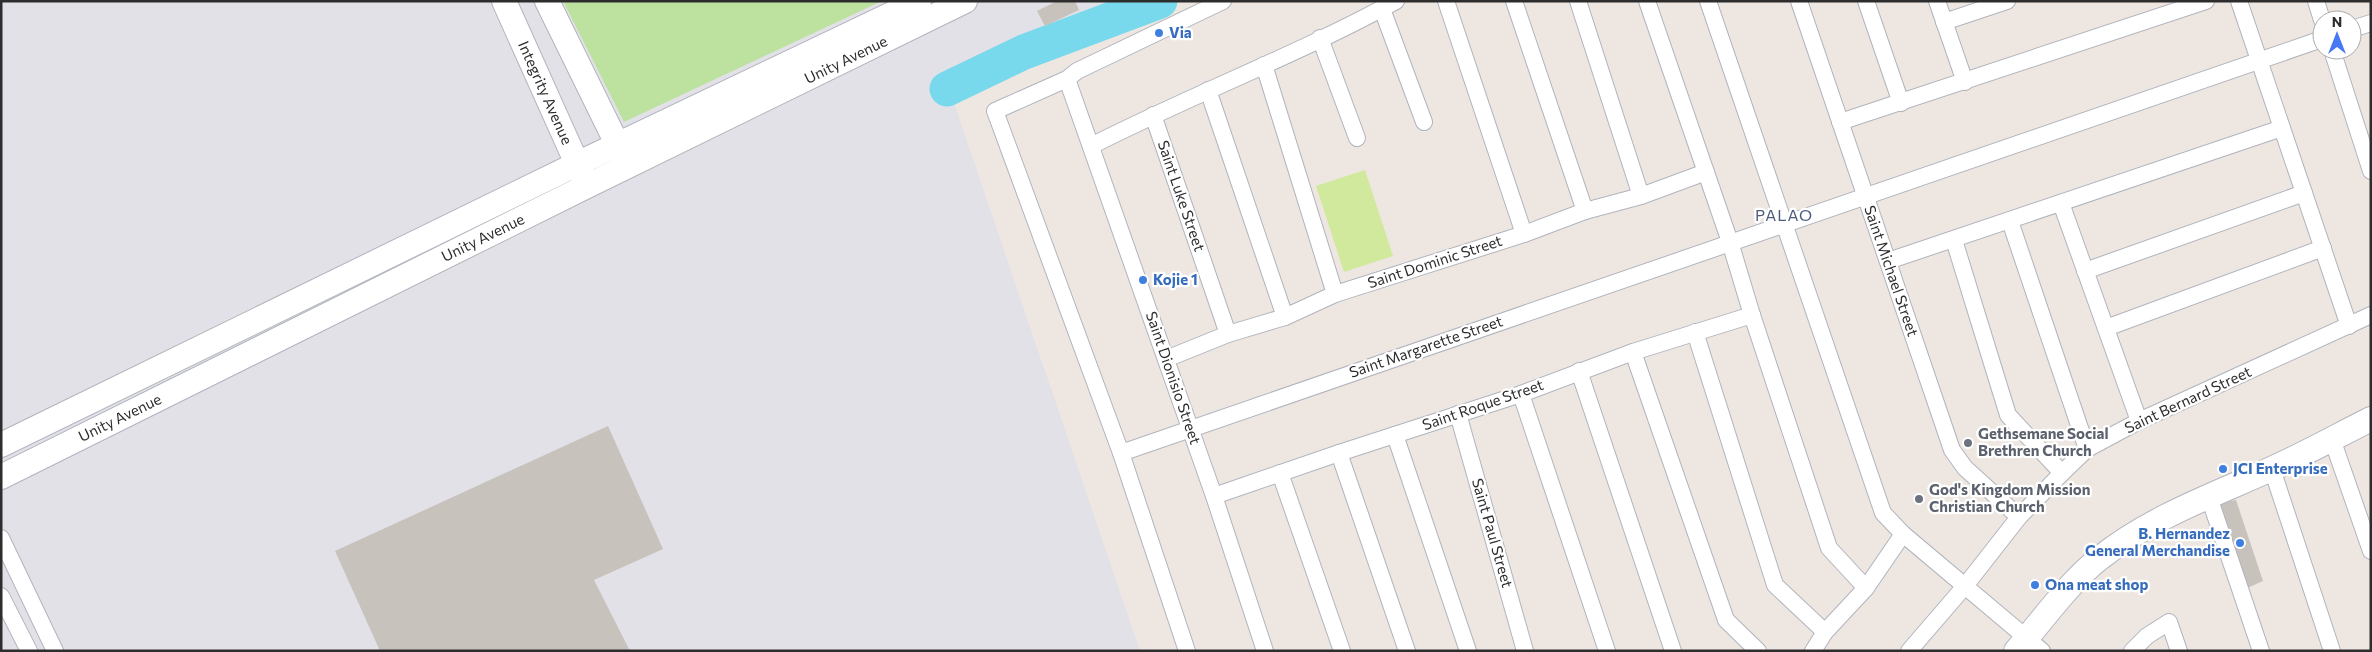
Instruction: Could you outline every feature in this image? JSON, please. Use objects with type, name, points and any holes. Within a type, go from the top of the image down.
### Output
[{"type":"street","name":"Integrity Avenue","points":[[504,1],[587,186]]},
{"type":"street","points":[[547,1],[628,167]]},
{"type":"street","name":"Unity Avenue","points":[[1,445],[577,164],[919,1]]},
{"type":"street","name":"Unity Avenue","points":[[1,477],[965,1]]},
{"type":"street","points":[[1187,651],[1121,453],[995,112],[1067,79],[1078,71],[1223,1]]},
{"type":"street","points":[[1446,1],[1524,234]]},
{"type":"street","points":[[1514,1],[1585,211]]},
{"type":"street","points":[[1578,1],[1641,196]]},
{"type":"street","points":[[1648,1],[1730,242],[1752,315],[1829,548],[1866,588]]},
{"type":"street","points":[[1708,1],[1883,513],[1903,534],[1965,586],[2028,647],[2098,559],[2114,548],[2159,520],[2272,469],[2371,419]]},
{"type":"street","name":"Saint Michael Street","points":[[1799,1],[1952,450],[1965,468],[2019,518]]},
{"type":"street","points":[[1866,1],[1901,102]]},
{"type":"street","points":[[1937,1],[1965,82]]},
{"type":"street","points":[[1944,22],[2007,1]]},
{"type":"street","points":[[1840,122],[2206,1]]},
{"type":"street","points":[[2239,1],[2349,326]]},
{"type":"street","points":[[1091,146],[1153,115],[1264,65],[1389,5],[1424,122]]},
{"type":"street","points":[[1320,38],[1358,138]]},
{"type":"street","name":"Saint Margarette Street","points":[[1121,453],[2312,42]]},
{"type":"street","points":[[2335,60],[2371,171]]},
{"type":"street","points":[[1264,65],[1335,294]]},
{"type":"street","name":"Saint Dionisio Street","points":[[1067,79],[1191,429],[1265,651]]},
{"type":"street","points":[[1208,90],[1284,317]]},
{"type":"street","name":"Saint Luke Street","points":[[1153,115],[1228,334]]},
{"type":"street","points":[[1888,261],[2282,128]]},
{"type":"street","name":"Saint Dominic Street","points":[[1166,359],[1228,334],[1284,317],[1335,294],[1524,234],[1585,211],[1641,196],[1706,172]]},
{"type":"street","points":[[2085,270],[2304,193]]},
{"type":"street","points":[[2061,203],[2139,421]]},
{"type":"street","points":[[2010,221],[2087,449]]},
{"type":"street","points":[[1954,240],[2008,415],[2062,473]]},
{"type":"street","points":[[2106,328],[2323,248]]},
{"type":"street","name":"Saint Roque Street","points":[[1214,496],[1521,394],[1634,352],[1752,315]]},
{"type":"street","name":"Saint Bernard Street","points":[[1909,651],[1965,586],[2019,518],[2087,449],[2139,421],[2371,315]]},
{"type":"street","points":[[1695,332],[1775,585],[1825,632]]},
{"type":"street","points":[[1634,352],[1726,620],[1758,651]]},
{"type":"street","points":[[1579,371],[1673,651]]},
{"type":"street","points":[[1521,394],[1607,651]]},
{"type":"street","name":"Saint Paul Street","points":[[1458,414],[1526,651]]},
{"type":"street","points":[[1395,435],[1468,651]]},
{"type":"street","points":[[2332,439],[2371,551]]},
{"type":"street","points":[[1339,453],[1407,651]]},
{"type":"street","points":[[2272,469],[2332,651]]},
{"type":"street","points":[[1280,473],[1342,651]]},
{"type":"street","points":[[2209,497],[2261,651]]},
{"type":"street","points":[[1812,651],[1825,632],[1866,588],[1903,534]]},
{"type":"street","points":[[1,538],[55,651]]},
{"type":"street","points":[[1,596],[29,651]]},
{"type":"street","points":[[2132,651],[2147,636],[2169,622],[2179,651]]},
{"type":"shaded area","points":[[1,1],[1110,1],[943,79],[952,97],[1140,651],[1,651]]},
{"type":"green space","points":[[563,1],[882,1],[624,122]]},
{"type":"green space","points":[[1365,170],[1393,256],[1344,272],[1316,186]]},
{"type":"building","points":[[1057,1],[1075,1],[1079,10],[1045,26],[1037,11]]},
{"type":"building","points":[[608,426],[663,549],[594,580],[630,651],[380,651],[335,551]]},
{"type":"building","name":"B. Hernandez General Merchandise","points":[[2236,500],[2263,581],[2245,589],[2216,504]]},
{"type":"waterway","points":[[947,89],[1024,52],[1160,1]]},
{"type":"place","name":"Via","points":[[1159,33]]},
{"type":"place","name":"Kojie 1","points":[[1143,280]]},
{"type":"place","name":"Gethsemane Social Brethren Church","points":[[1968,443]]},
{"type":"place","name":"JCI Enterprise","points":[[2223,469]]},
{"type":"place","name":"God's Kingdom Mission Christian Church","points":[[1919,499]]},
{"type":"place","name":"B. Hernandez General Merchandise","points":[[2240,543]]},
{"type":"place","name":"Ona meat shop","points":[[2035,585]]},
{"type":"district","name":"PALAO","points":[[1784,215]]}]
